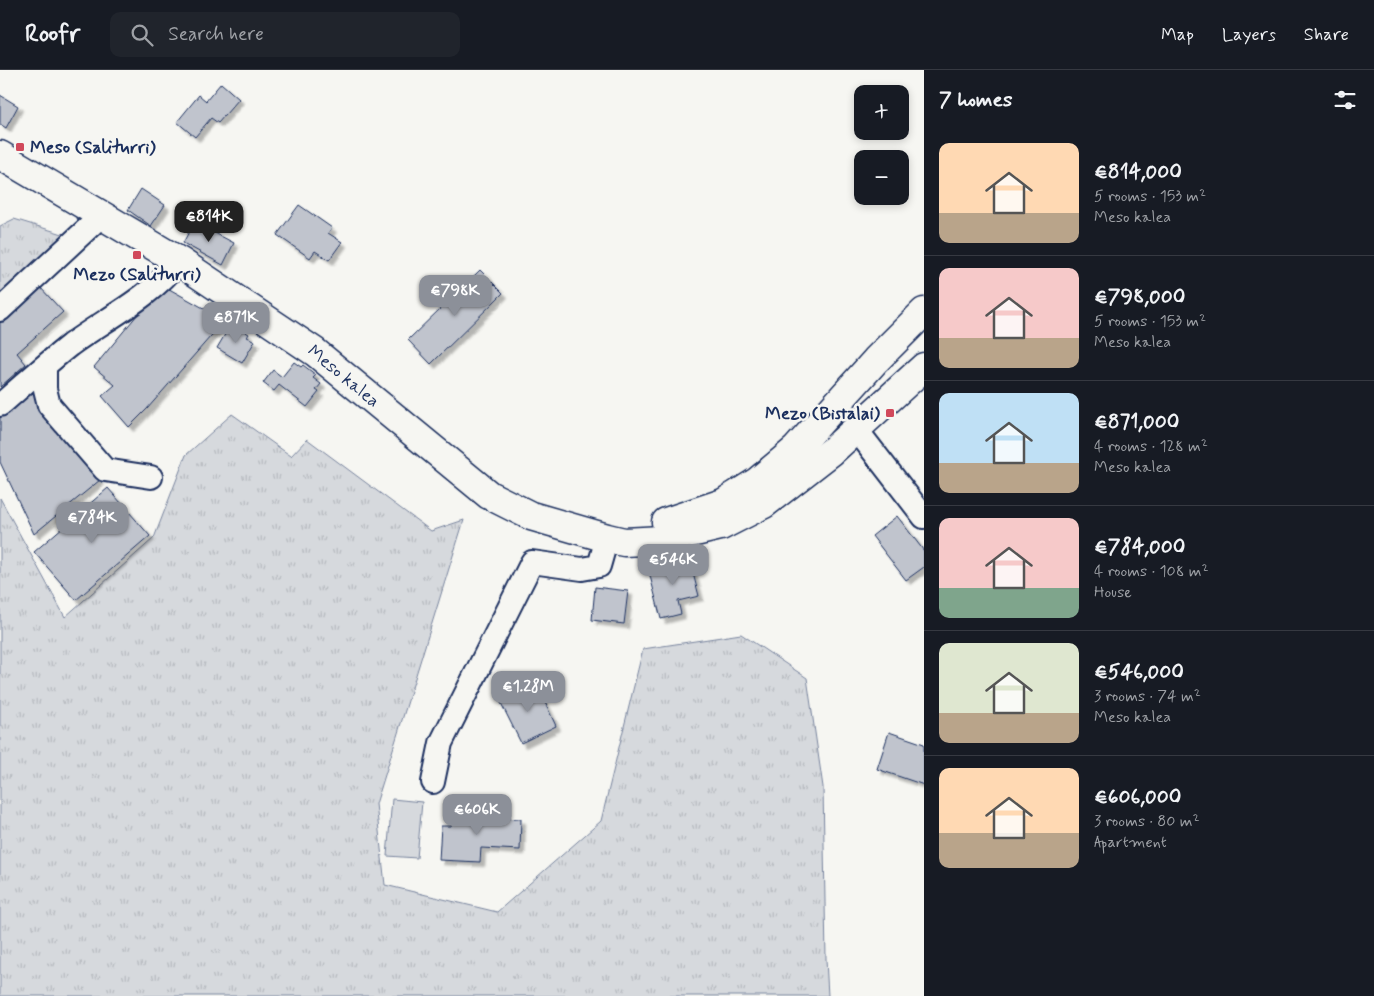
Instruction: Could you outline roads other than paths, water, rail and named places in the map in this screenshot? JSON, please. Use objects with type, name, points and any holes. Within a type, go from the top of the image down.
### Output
[{"type":"main road","name":"Meso kalea","points":[[0,155],[179,261],[315,352],[489,495],[531,516],[595,535]]},
{"type":"main road","points":[[595,535],[674,521],[723,503],[758,481],[795,450],[876,360],[924,312]]},
{"type":"main road","points":[[595,535],[624,542],[662,540],[720,526],[764,504],[831,452],[924,367]]},
{"type":"lane","points":[[0,310],[101,216]]},
{"type":"lane","points":[[0,405],[71,345],[112,318],[167,276],[179,261]]},
{"type":"lane","points":[[46,366],[45,389],[49,405],[105,470],[151,477]]},
{"type":"lane","points":[[856,429],[924,517]]},
{"type":"lane","points":[[433,782],[441,743],[532,562],[582,569],[599,566],[595,535]]},
{"type":"place","name":"Meso (Saliturri)","points":[[20,147]]},
{"type":"place","name":"Mezo (Saliturri)","points":[[137,255]]},
{"type":"place","name":"Mezo (Bistalai)","points":[[890,413]]}]
